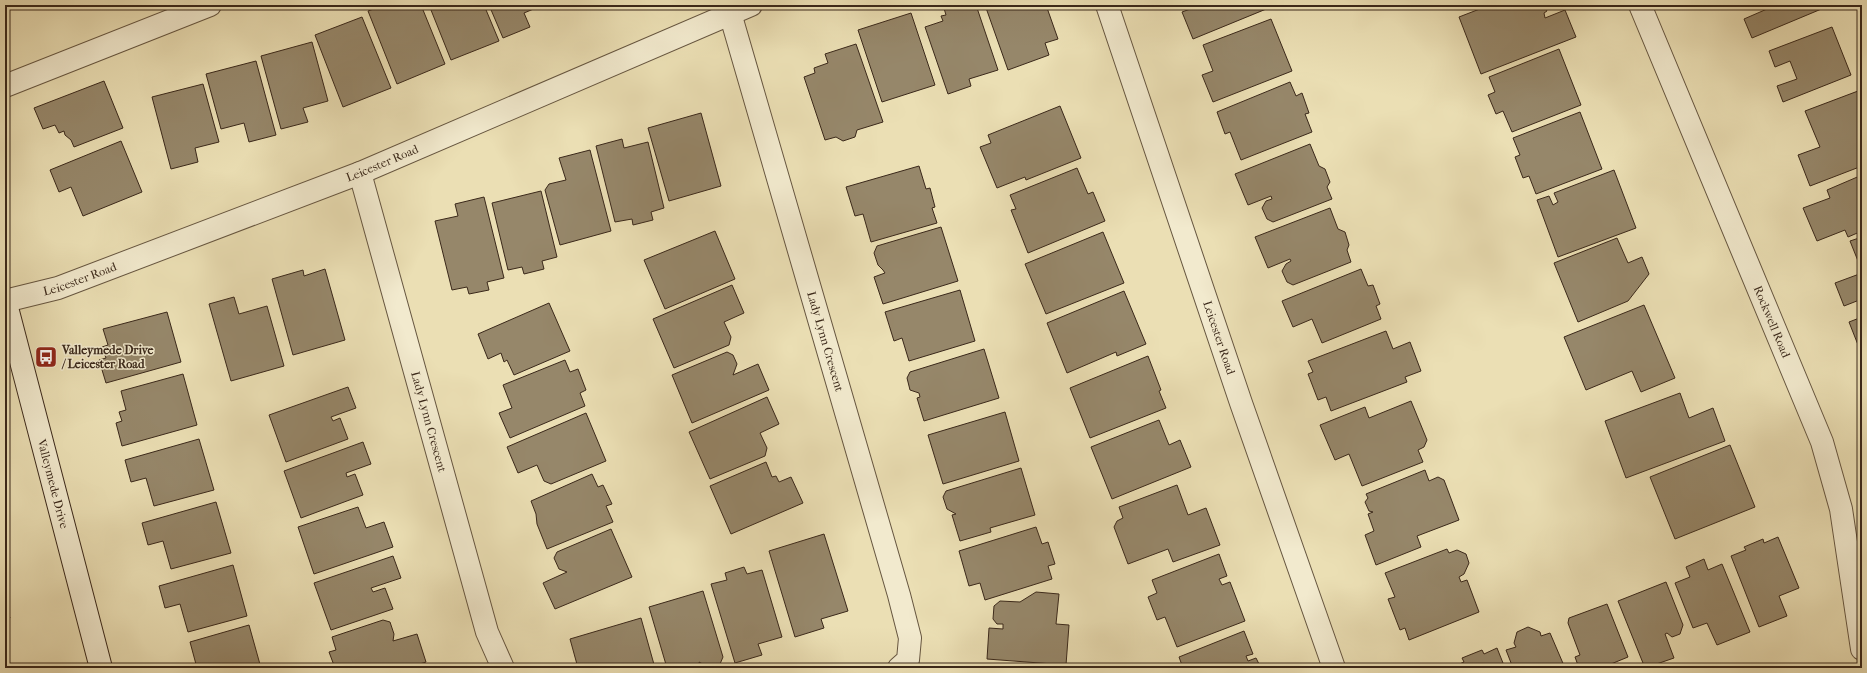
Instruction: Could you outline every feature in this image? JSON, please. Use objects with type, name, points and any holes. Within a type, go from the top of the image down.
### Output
[{"type":"street","points":[[5,86],[210,5]]},
{"type":"street","name":"Leicester Road","points":[[5,300],[58,288],[360,173],[751,5]]},
{"type":"street","name":"Leicester Road","points":[[1107,5],[1239,396],[1334,668]]},
{"type":"street","name":"Rockwell Road","points":[[1640,5],[1822,442],[1841,509],[1862,649]]},
{"type":"street","name":"Lady Lynn Crescent","points":[[730,14],[899,595],[910,638],[908,660],[899,668]]},
{"type":"street","name":"Lady Lynn Crescent","points":[[360,173],[487,632],[503,668]]},
{"type":"street","name":"Valleymede Drive","points":[[5,300],[101,668]]},
{"type":"building","points":[[385,5],[421,5],[445,64],[397,84],[368,11]]},
{"type":"building","points":[[429,5],[484,5],[499,41],[451,60]]},
{"type":"building","points":[[489,5],[543,5],[524,13],[530,27],[503,38]]},
{"type":"building","points":[[943,5],[976,5],[998,70],[969,79],[971,86],[948,94],[925,27],[943,21],[941,16],[946,15]]},
{"type":"building","points":[[985,5],[1046,5],[1058,39],[1045,43],[1049,55],[1008,70]]},
{"type":"building","points":[[1201,5],[1276,5],[1193,39],[1182,12]]},
{"type":"building","points":[[1490,5],[1544,5],[1547,11],[1544,13],[1545,18],[1565,10],[1576,37],[1481,74],[1459,17]]},
{"type":"building","points":[[1766,5],[1831,5],[1752,38],[1744,19],[1767,9]]},
{"type":"building","points":[[911,13],[935,85],[882,102],[858,30]]},
{"type":"building","points":[[362,17],[391,88],[343,107],[315,35]]},
{"type":"building","points":[[1271,19],[1292,71],[1213,102],[1202,75],[1213,71],[1203,45]]},
{"type":"building","points":[[1832,27],[1851,75],[1783,102],[1777,86],[1797,79],[1790,61],[1775,67],[1769,51]]},
{"type":"building","points":[[312,42],[328,101],[303,108],[308,122],[281,129],[261,56]]},
{"type":"building","points":[[856,44],[883,122],[857,130],[855,137],[843,141],[836,137],[825,140],[804,77],[815,73],[814,68],[828,63],[825,54]]},
{"type":"building","points":[[1559,49],[1581,105],[1512,132],[1503,111],[1496,114],[1488,95],[1495,92],[1489,77]]},
{"type":"building","points":[[256,61],[276,135],[249,142],[244,123],[221,129],[206,74]]},
{"type":"building","points":[[104,81],[123,128],[74,147],[71,140],[65,135],[64,131],[59,133],[55,125],[43,129],[34,108]]},
{"type":"building","points":[[1290,82],[1296,96],[1302,93],[1309,113],[1305,114],[1312,132],[1241,160],[1230,132],[1225,134],[1217,112]]},
{"type":"building","points":[[203,84],[219,142],[195,148],[198,162],[171,169],[152,97]]},
{"type":"building","points":[[1858,91],[1862,101],[1862,166],[1810,186],[1798,155],[1820,147],[1805,111]]},
{"type":"building","points":[[1060,106],[1081,158],[1026,180],[1025,177],[997,188],[980,147],[991,143],[988,135]]},
{"type":"building","points":[[1580,112],[1602,169],[1536,194],[1529,176],[1523,178],[1515,157],[1520,155],[1513,138]]},
{"type":"building","points":[[701,113],[721,186],[669,201],[648,128]]},
{"type":"building","points":[[622,139],[624,148],[648,142],[664,208],[651,212],[653,220],[633,225],[632,219],[615,222],[596,146]]},
{"type":"building","points":[[121,141],[142,192],[83,216],[71,187],[59,192],[50,170]]},
{"type":"building","points":[[1310,144],[1319,166],[1325,169],[1330,182],[1327,187],[1332,199],[1273,222],[1267,219],[1262,208],[1266,201],[1272,199],[1271,196],[1248,205],[1235,174]]},
{"type":"building","points":[[590,150],[611,231],[560,245],[545,190],[549,184],[566,180],[559,158]]},
{"type":"building","points":[[919,166],[926,189],[930,188],[935,207],[932,208],[937,223],[871,242],[863,214],[855,216],[846,187]]},
{"type":"building","points":[[1077,168],[1088,194],[1093,192],[1105,221],[1028,253],[1011,210],[1016,209],[1010,195]]},
{"type":"building","points":[[1614,170],[1636,228],[1558,257],[1537,200],[1549,196],[1553,205],[1558,202],[1554,193]]},
{"type":"building","points":[[1862,175],[1862,231],[1848,237],[1845,230],[1817,241],[1803,208],[1830,198],[1827,190]]},
{"type":"building","points":[[541,191],[557,257],[542,261],[544,269],[524,274],[522,267],[508,270],[492,203]]},
{"type":"building","points":[[484,197],[504,278],[487,282],[489,290],[469,294],[467,287],[452,290],[435,221],[458,216],[455,204]]},
{"type":"building","points":[[1330,208],[1338,229],[1345,232],[1349,245],[1347,250],[1351,262],[1293,285],[1287,282],[1282,271],[1286,264],[1291,261],[1290,259],[1268,268],[1255,237]]},
{"type":"building","points":[[941,227],[958,281],[883,304],[874,277],[885,273],[878,265],[874,253],[877,246]]},
{"type":"building","points":[[715,231],[735,279],[665,309],[644,260]]},
{"type":"building","points":[[1103,232],[1124,283],[1046,314],[1025,264]]},
{"type":"building","points":[[1862,237],[1862,271],[1850,241]]},
{"type":"building","points":[[1617,238],[1628,263],[1642,257],[1649,274],[1628,301],[1578,322],[1554,263]]},
{"type":"building","points":[[325,269],[345,340],[293,355],[272,279],[303,270],[304,276]]},
{"type":"building","points":[[1361,269],[1368,286],[1373,285],[1380,304],[1376,306],[1381,319],[1322,343],[1312,319],[1293,327],[1282,301]]},
{"type":"building","points":[[1862,273],[1862,299],[1844,306],[1835,283]]},
{"type":"building","points":[[732,285],[744,313],[724,322],[731,337],[729,345],[674,368],[653,319]]},
{"type":"building","points":[[960,290],[975,341],[909,361],[902,338],[894,341],[885,312]]},
{"type":"building","points":[[1124,291],[1146,344],[1117,356],[1116,352],[1067,373],[1047,323]]},
{"type":"building","points":[[234,297],[239,314],[267,306],[284,366],[231,381],[209,304]]},
{"type":"building","points":[[549,303],[570,351],[514,375],[507,360],[504,362],[501,353],[488,359],[478,334]]},
{"type":"building","points":[[1644,305],[1675,378],[1641,392],[1632,371],[1586,390],[1564,337]]},
{"type":"building","points":[[167,312],[181,362],[106,383],[99,360],[106,358],[102,347],[108,345],[103,329]]},
{"type":"building","points":[[1862,317],[1862,355],[1849,322]]},
{"type":"building","points":[[1386,331],[1393,349],[1410,342],[1421,371],[1405,377],[1407,382],[1331,411],[1326,397],[1318,400],[1308,374],[1313,372],[1308,361]]},
{"type":"building","points":[[984,349],[999,398],[924,421],[917,398],[920,397],[919,393],[910,390],[907,378],[910,372]]},
{"type":"building","points":[[727,352],[733,355],[737,364],[733,375],[758,364],[769,390],[692,423],[672,375]]},
{"type":"building","points":[[1148,356],[1166,408],[1090,438],[1070,388]]},
{"type":"building","points":[[565,360],[570,372],[578,369],[586,390],[580,393],[585,406],[510,438],[499,413],[512,408],[503,385]]},
{"type":"building","points":[[183,374],[197,425],[122,446],[116,423],[122,421],[119,412],[126,410],[121,391]]},
{"type":"building","points":[[348,387],[356,408],[331,417],[333,421],[340,418],[348,439],[286,462],[269,415]]},
{"type":"building","points":[[1680,393],[1689,418],[1713,408],[1725,441],[1626,478],[1605,421]]},
{"type":"building","points":[[767,397],[779,424],[760,433],[767,448],[765,456],[710,479],[689,432]]},
{"type":"building","points":[[1411,401],[1427,440],[1424,447],[1418,450],[1423,462],[1362,486],[1349,454],[1335,460],[1320,425],[1365,407],[1369,418]]},
{"type":"building","points":[[1005,412],[1019,461],[943,484],[928,435]]},
{"type":"building","points":[[586,413],[606,461],[551,484],[544,481],[537,465],[518,473],[507,447]]},
{"type":"building","points":[[1159,420],[1169,445],[1180,440],[1191,467],[1112,499],[1091,447]]},
{"type":"building","points":[[199,439],[214,490],[154,506],[146,478],[131,482],[125,460]]},
{"type":"building","points":[[363,442],[371,464],[346,473],[347,477],[355,474],[363,495],[301,518],[284,471]]},
{"type":"building","points":[[1730,445],[1755,507],[1675,539],[1650,477]]},
{"type":"building","points":[[766,462],[772,477],[776,476],[779,482],[791,477],[803,503],[731,534],[710,486]]},
{"type":"building","points":[[1021,468],[1035,515],[990,528],[991,532],[960,541],[952,515],[956,514],[947,509],[943,497],[946,491]]},
{"type":"building","points":[[1425,470],[1429,481],[1438,477],[1444,480],[1459,520],[1417,536],[1421,547],[1376,565],[1365,535],[1374,531],[1368,514],[1373,512],[1369,511],[1365,502],[1368,498],[1366,494]]},
{"type":"building","points":[[592,474],[598,487],[603,485],[612,504],[606,506],[613,522],[547,549],[537,524],[536,514],[531,501]]},
{"type":"building","points":[[1177,485],[1188,515],[1206,508],[1220,545],[1173,562],[1168,549],[1128,564],[1114,527],[1117,521],[1123,518],[1119,507]]},
{"type":"building","points":[[216,502],[231,553],[171,569],[163,541],[148,545],[142,523]]},
{"type":"building","points":[[358,507],[366,528],[384,522],[393,547],[314,574],[298,527]]},
{"type":"building","points":[[1036,527],[1042,544],[1048,542],[1055,564],[1048,566],[1052,579],[985,600],[980,583],[969,586],[959,551]]},
{"type":"building","points":[[611,529],[632,577],[555,609],[543,583],[567,572],[559,569],[554,558],[557,552]]},
{"type":"building","points":[[824,534],[848,611],[821,619],[824,628],[795,637],[769,551]]},
{"type":"building","points":[[1778,537],[1799,588],[1779,596],[1787,616],[1759,627],[1731,556],[1746,550],[1744,547],[1763,539],[1764,543]]},
{"type":"building","points":[[1447,549],[1449,553],[1457,550],[1466,554],[1469,563],[1464,574],[1459,577],[1461,582],[1467,580],[1479,612],[1409,640],[1405,628],[1400,630],[1388,599],[1395,597],[1385,573]]},
{"type":"building","points":[[1219,554],[1227,576],[1219,579],[1222,585],[1230,582],[1245,621],[1177,647],[1165,617],[1157,620],[1148,597],[1157,593],[1152,580]]},
{"type":"building","points":[[393,556],[401,578],[371,588],[373,592],[385,588],[393,609],[331,630],[314,583]]},
{"type":"building","points":[[1704,559],[1708,570],[1722,564],[1750,632],[1717,645],[1707,623],[1693,628],[1675,583],[1690,577],[1686,567]]},
{"type":"building","points":[[233,565],[247,616],[188,632],[180,604],[165,608],[159,586]]},
{"type":"building","points":[[744,567],[747,574],[762,570],[782,637],[758,644],[762,655],[735,663],[711,584],[727,580],[725,573]]},
{"type":"building","points":[[1666,582],[1683,625],[1680,634],[1672,637],[1667,633],[1665,634],[1674,658],[1645,668],[1618,601]]},
{"type":"building","points":[[703,591],[723,657],[720,664],[708,667],[699,662],[701,668],[667,668],[649,607]]},
{"type":"building","points":[[1036,592],[1059,594],[1056,624],[1069,625],[1066,665],[987,659],[989,628],[1003,629],[1003,624],[997,624],[993,619],[994,606],[1000,601],[1020,602]]},
{"type":"building","points":[[5,604],[10,618],[5,620]]},
{"type":"building","points":[[1607,604],[1628,657],[1611,664],[1612,668],[1579,668],[1575,657],[1580,655],[1568,623],[1569,618]]},
{"type":"building","points":[[641,618],[655,668],[578,668],[570,639]]},
{"type":"building","points":[[383,620],[390,622],[394,634],[393,641],[417,634],[426,662],[407,668],[335,668],[329,652],[336,650],[332,637]]},
{"type":"building","points":[[249,625],[261,668],[197,668],[190,642]]},
{"type":"building","points":[[1528,627],[1540,632],[1541,636],[1550,633],[1565,668],[1513,668],[1506,650],[1516,647],[1514,643],[1517,632]]},
{"type":"building","points":[[1244,631],[1253,654],[1246,656],[1248,661],[1256,658],[1261,668],[1183,668],[1179,657]]},
{"type":"building","points":[[1497,648],[1505,668],[1450,668],[1464,662],[1462,658],[1482,650],[1484,654]]},
{"type":"place","name":"Valleymede Drive / Leicester Road","points":[[46,357]]}]
